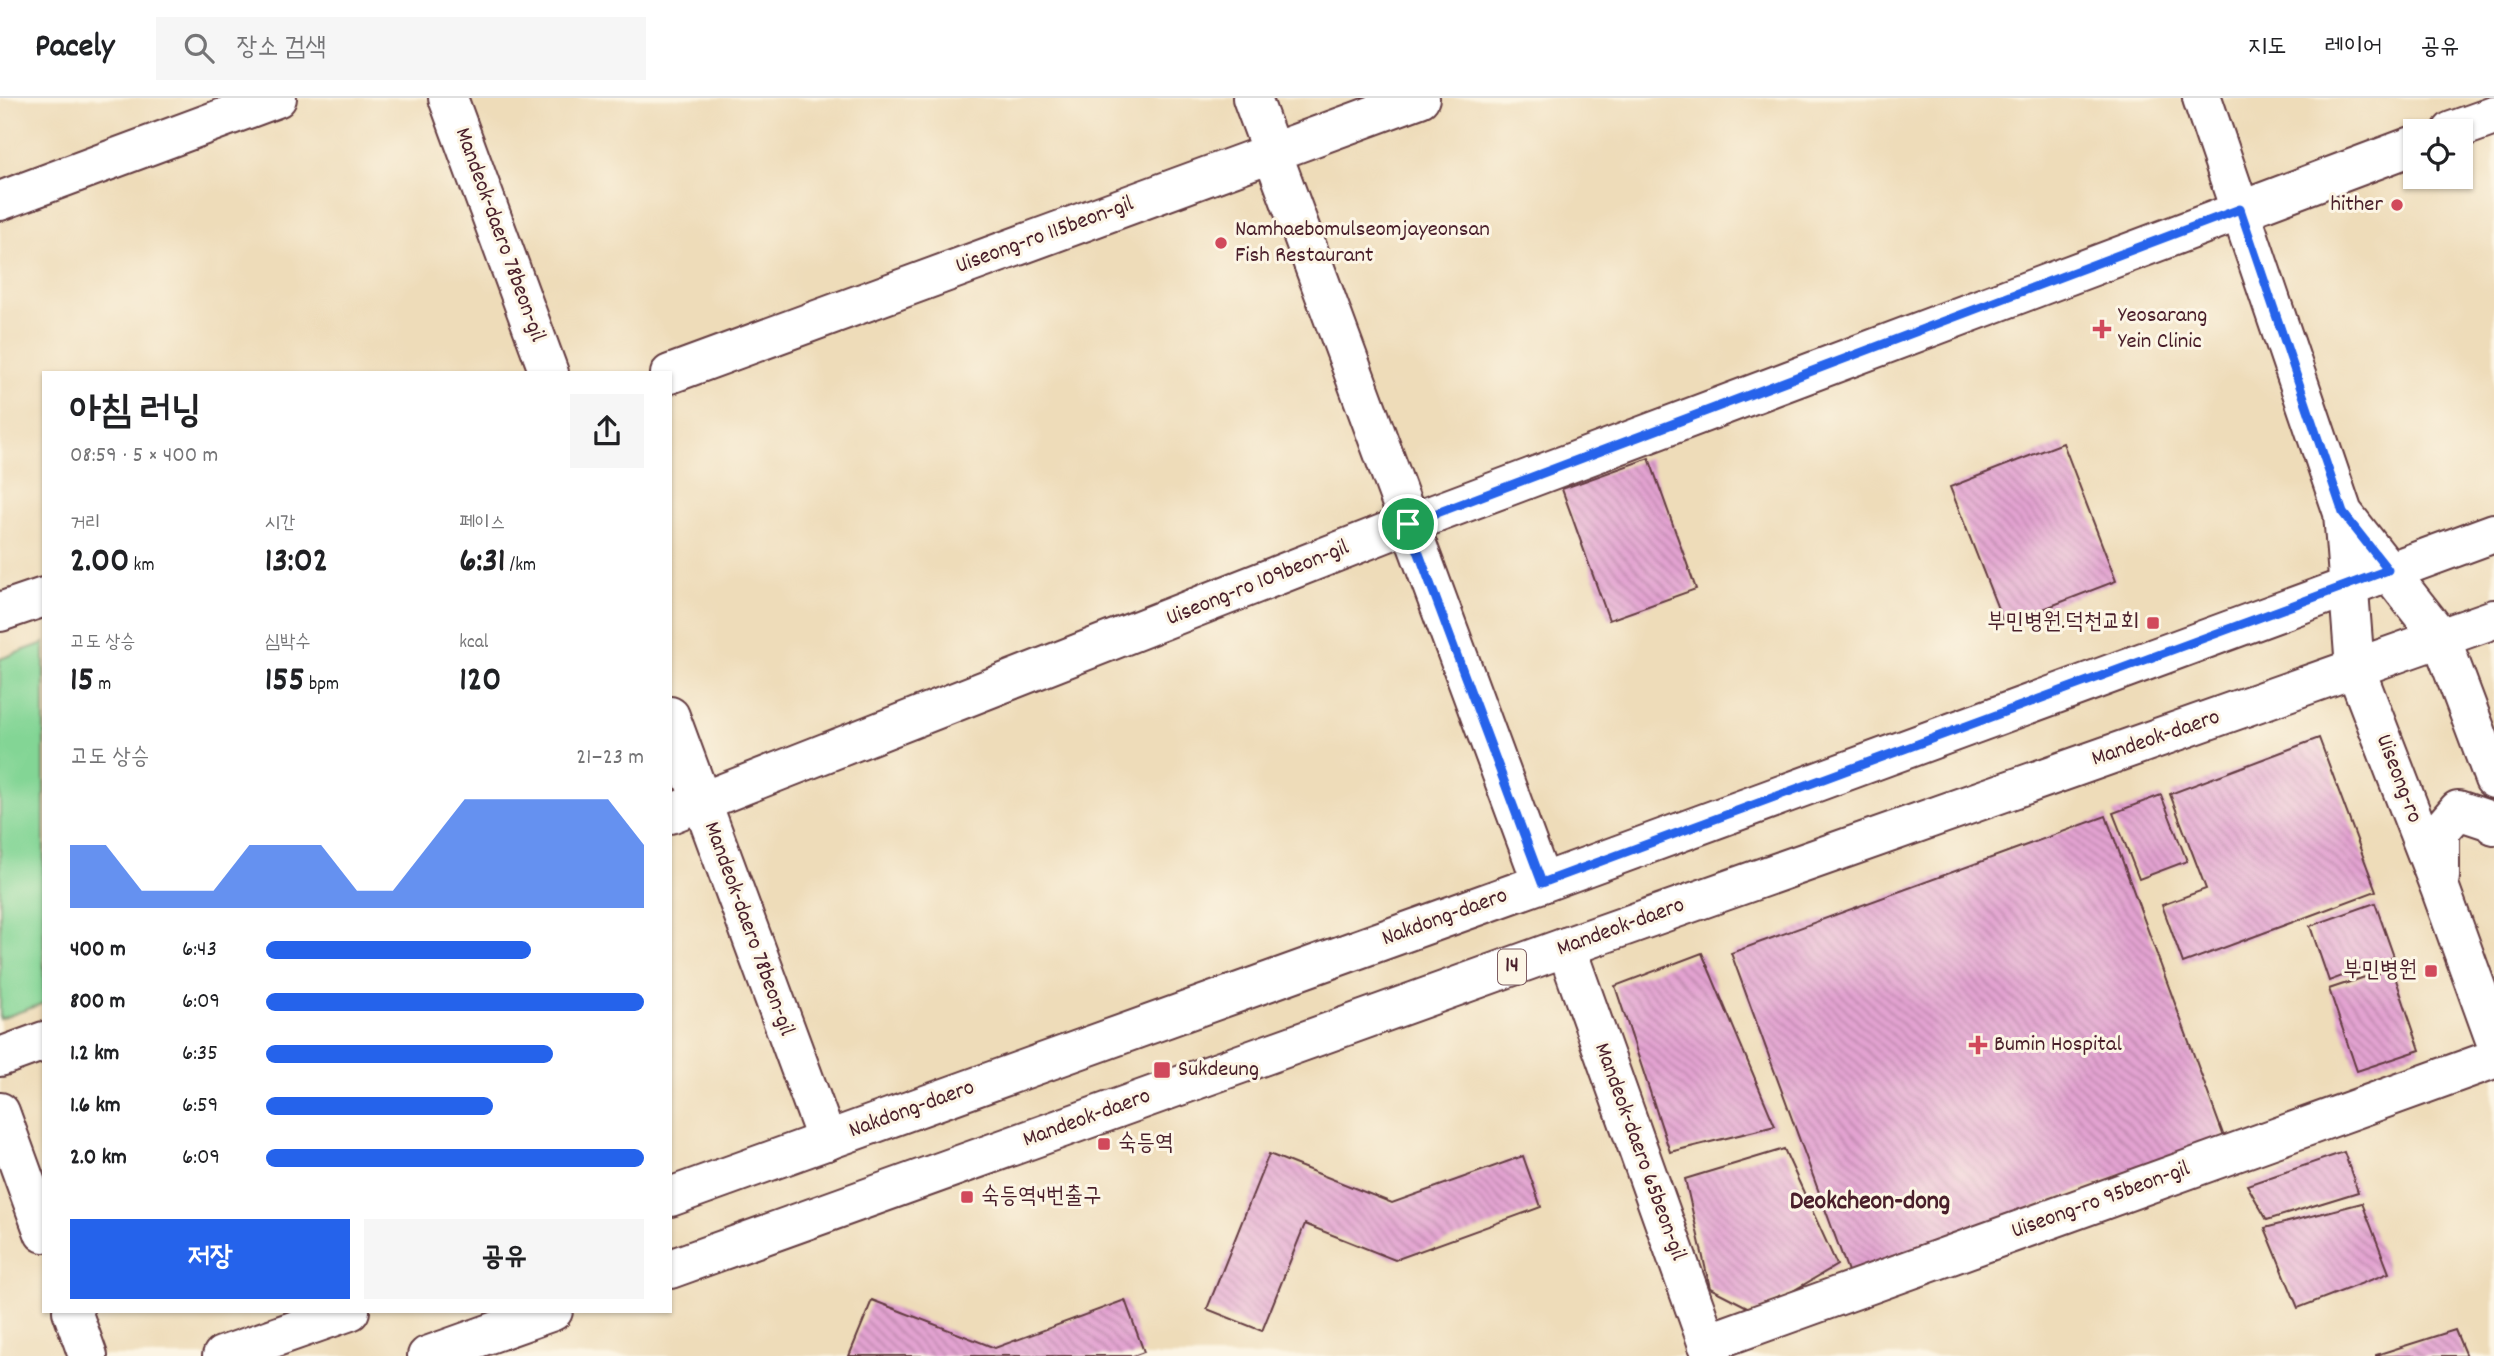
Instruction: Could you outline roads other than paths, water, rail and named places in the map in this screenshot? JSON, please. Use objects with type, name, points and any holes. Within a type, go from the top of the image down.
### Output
[{"type":"street","points":[[0,201],[277,98]]},
{"type":"street","name":"Mandeok-daero 78beon-gil","points":[[448,98],[548,371]]},
{"type":"street","points":[[1252,98],[1542,883]]},
{"type":"street","name":"Uiseong-ro 115beon-gil","points":[[672,373],[1420,98]]},
{"type":"street","name":"Uiseong-ro","points":[[2202,98],[2343,513],[2355,668],[2494,1037]]},
{"type":"street","points":[[2473,124],[2494,116]]},
{"type":"street","name":"Uiseong-ro 109beon-gil","points":[[686,809],[1408,524],[2403,149]]},
{"type":"street","name":"Uiseong-ro","points":[[2343,513],[2441,638],[2494,779]]},
{"type":"street","name":"Nakdong-daero","points":[[672,1196],[1542,883],[2494,533]]},
{"type":"street","points":[[0,612],[42,598]]},
{"type":"street","name":"Mandeok-daero","points":[[672,1268],[1566,947],[2494,619]]},
{"type":"street","name":"Mandeok-daero 78beon-gil","points":[[672,728],[686,809],[827,1141]]},
{"type":"street","points":[[2494,825],[2490,821],[2458,810],[2440,831],[2440,888],[2470,903],[2494,968]]},
{"type":"street","name":"Mandeok-daero 65beon-gil","points":[[1566,947],[1710,1350]]},
{"type":"street","points":[[0,1057],[42,1042]]},
{"type":"street","name":"Uiseong-ro 95beon-gil","points":[[1710,1350],[2494,1059]]},
{"type":"street","points":[[0,1112],[42,1228]]},
{"type":"street","points":[[73,1313],[89,1356]]},
{"type":"street","points":[[222,1356],[343,1313]]},
{"type":"street","points":[[427,1356],[547,1313]]},
{"type":"place","name":"hither","points":[[2397,205]]},
{"type":"place","name":"Namhaebomulseomjayeonsan Fish Restaurant","points":[[1221,243]]},
{"type":"place","name":"Yeosarang Yein Clinic","points":[[2102,329]]},
{"type":"place","name":"부민병원.덕천교회","points":[[2153,623]]},
{"type":"place","name":"부민병원","points":[[2431,971]]},
{"type":"place","name":"Bumin Hospital","points":[[1978,1045]]},
{"type":"place","name":"Sukdeung","points":[[1162,1070]]},
{"type":"place","name":"숙등역","points":[[1104,1144]]},
{"type":"place","name":"숙등역4번출구","points":[[967,1197]]},
{"type":"district","name":"Deokcheon-dong","points":[[1870,1202]]}]
